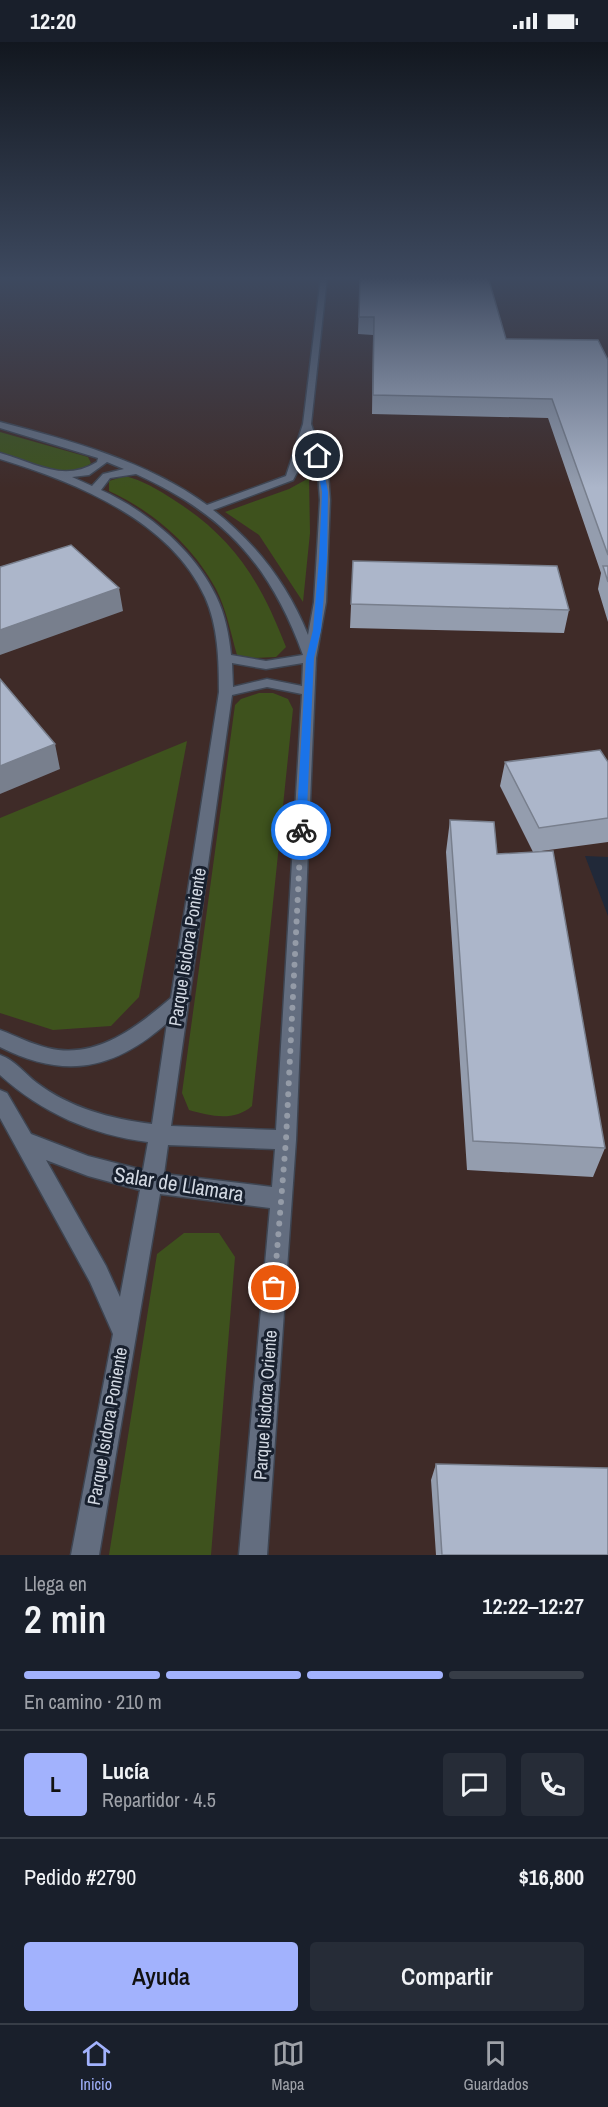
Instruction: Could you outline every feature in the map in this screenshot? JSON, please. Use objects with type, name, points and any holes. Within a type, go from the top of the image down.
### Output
[{"type":"street","points":[[206,509],[290,478],[295,469],[301,437],[307,424],[316,348]]},
{"type":"street","points":[[226,658],[266,665],[310,658],[320,607],[325,500],[323,473],[307,424]]},
{"type":"street","name":"Parque Isidora Oriente","points":[[0,425],[103,455],[144,472],[206,509],[247,546],[272,576],[296,621],[310,658],[286,1140],[253,1555]]},
{"type":"street","points":[[58,475],[77,475],[95,469],[102,463],[103,455]]},
{"type":"street","name":"Parque Isidora Poniente","points":[[0,456],[96,490],[154,528],[198,576],[213,601],[226,658],[226,692],[160,1135],[123,1331],[85,1555]]},
{"type":"street","points":[[96,490],[100,481],[111,474],[144,472]]},
{"type":"street","points":[[226,692],[267,683],[308,691]]},
{"type":"street","points":[[0,1038],[22,1051],[44,1058],[89,1057],[129,1042],[152,1027],[178,1004]]},
{"type":"street","points":[[0,1063],[35,1094],[66,1113],[119,1130],[160,1135],[286,1140]]},
{"type":"street","points":[[0,1099],[98,1274],[123,1331]]},
{"type":"street","name":"Salar de Llamara","points":[[26,1142],[90,1168],[151,1184],[281,1198]]},
{"type":"shaded area","points":[[0,348],[608,348],[608,857],[585,856],[608,916],[608,1555],[0,1555]]},
{"type":"green space","points":[[0,432],[88,457],[91,463],[71,472],[34,466],[0,454]]},
{"type":"green space","points":[[125,476],[138,480],[174,500],[213,530],[229,546],[255,582],[286,647],[276,657],[253,658],[237,655],[220,596],[196,558],[156,519],[109,491],[109,481]]},
{"type":"green space","points":[[309,478],[310,533],[303,602],[259,535],[225,512],[289,489]]},
{"type":"green space","points":[[259,693],[273,693],[288,699],[293,709],[252,1106],[238,1114],[213,1116],[189,1110],[182,1093],[235,705],[241,699]]},
{"type":"green space","points":[[187,741],[139,997],[111,1026],[53,1030],[0,1013],[0,818]]},
{"type":"green space","points":[[184,1233],[219,1233],[235,1257],[211,1555],[109,1555],[157,1254]]},
{"type":"building","points":[[374,348],[602,348],[608,360],[608,555],[552,399],[373,395]]},
{"type":"building","points":[[71,545],[119,588],[0,630],[0,567]]},
{"type":"building","points":[[353,561],[557,566],[569,610],[351,604]]},
{"type":"building","points":[[603,566],[608,566],[608,582]]},
{"type":"building","points":[[0,679],[55,744],[0,766]]},
{"type":"building","points":[[600,750],[608,762],[608,818],[539,828],[505,762]]},
{"type":"building","points":[[450,820],[494,822],[497,854],[553,851],[605,1148],[473,1141]]},
{"type":"building","points":[[436,1464],[608,1468],[608,1555],[442,1555]]},
{"type":"way so far","points":[[274,1288],[286,1140],[301,830]]},
{"type":"route","points":[[301,830],[310,658],[317,630],[323,559],[325,492],[318,456]]}]
